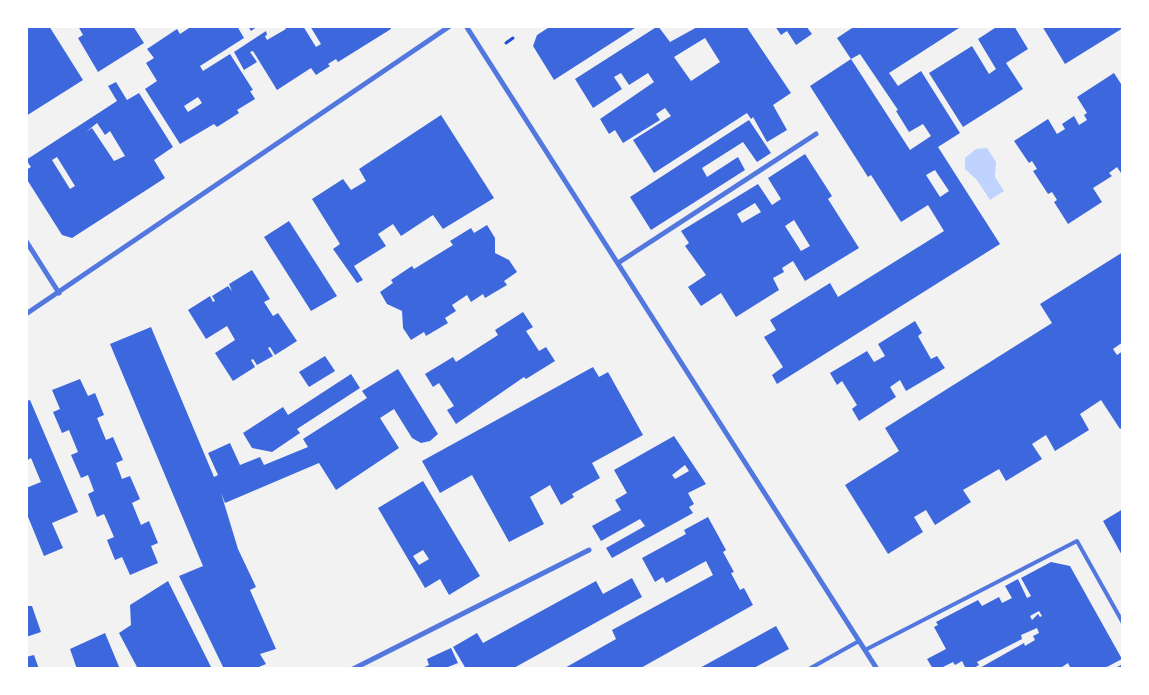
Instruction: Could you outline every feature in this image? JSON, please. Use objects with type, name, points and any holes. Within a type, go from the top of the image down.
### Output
[{"type":"street","points":[[26,314],[450,26]]},
{"type":"street","points":[[466,26],[876,669]]},
{"type":"street","points":[[618,263],[816,134]]},
{"type":"street","points":[[26,241],[59,293]]},
{"type":"street","points":[[352,669],[588,550]]},
{"type":"lane","points":[[864,650],[1077,541],[1123,623]]},
{"type":"lane","points":[[809,669],[859,641]]},
{"type":"path","points":[[506,42],[513,38]]},
{"type":"water","points":[[987,148],[996,162],[995,177],[1004,191],[990,200],[977,180],[965,169],[965,158],[976,149]]},
{"type":"building","points":[[26,26],[49,26],[83,80],[26,116]]},
{"type":"building","points":[[78,26],[133,26],[144,43],[98,72],[78,38],[83,35]]},
{"type":"building","points":[[192,26],[237,26],[244,38],[200,66],[203,71],[230,54],[253,90],[250,91],[255,99],[237,110],[239,113],[217,127],[214,124],[180,144],[145,89],[157,81],[146,63],[154,58],[147,49],[177,29],[180,34]],"holes":[[[198,97],[202,103],[188,112],[184,106]]]},
{"type":"building","points":[[248,26],[258,26],[251,31]]},
{"type":"building","points":[[284,26],[303,26],[316,47],[321,44],[310,26],[389,26],[391,29],[338,62],[336,59],[328,64],[330,66],[316,75],[311,68],[277,90],[253,51],[250,52],[257,62],[244,70],[234,52],[266,31],[267,35],[265,36],[267,40],[286,29]]},
{"type":"building","points":[[551,26],[638,26],[554,80],[533,46],[537,35]]},
{"type":"building","points":[[658,26],[670,42],[699,26],[746,26],[791,93],[773,105],[787,130],[767,142],[753,117],[751,119],[747,113],[654,173],[633,140],[671,116],[665,108],[656,114],[660,120],[623,143],[615,130],[609,134],[600,119],[654,82],[648,73],[629,85],[621,73],[614,77],[622,89],[593,108],[575,79]],"holes":[[[705,38],[720,62],[691,81],[674,57]]]},
{"type":"building","points":[[775,26],[806,26],[812,34],[796,45],[787,31],[781,35]]},
{"type":"building","points":[[855,26],[962,26],[889,73],[898,86],[921,71],[960,133],[938,147],[1000,244],[777,384],[772,375],[783,367],[764,337],[776,330],[770,320],[830,283],[838,297],[944,231],[928,205],[901,222],[871,175],[868,177],[810,86],[851,59],[837,38]],"holes":[[[860,54],[898,110],[896,111],[909,132],[923,124],[931,136],[910,150],[851,59]],[[935,170],[949,191],[940,197],[926,175]]]},
{"type":"building","points":[[998,26],[1014,26],[1028,49],[1006,63],[1023,89],[963,127],[929,73],[972,46],[989,74],[996,69],[978,39]]},
{"type":"building","points":[[1042,26],[1123,26],[1123,28],[1065,64]]},
{"type":"building","points":[[1114,73],[1123,87],[1123,171],[1121,173],[1117,167],[1109,173],[1112,176],[1093,188],[1102,202],[1068,224],[1054,202],[1057,200],[1052,192],[1048,194],[1033,171],[1037,169],[1032,161],[1029,163],[1014,141],[1048,119],[1057,134],[1065,129],[1062,124],[1074,116],[1079,125],[1087,120],[1084,115],[1087,113],[1077,97]]},
{"type":"building","points":[[116,82],[127,100],[139,93],[173,147],[154,160],[165,178],[72,238],[62,235],[26,178],[26,170],[31,167],[26,160],[117,101],[108,86]],"holes":[[[97,123],[105,135],[110,131],[125,156],[114,161],[92,128],[86,132]],[[57,157],[75,186],[70,189],[52,160]]]},
{"type":"building","points":[[441,115],[494,198],[443,229],[433,215],[401,236],[393,224],[378,234],[386,246],[354,266],[363,280],[357,283],[333,249],[340,244],[312,199],[343,179],[351,190],[366,181],[359,169]]},
{"type":"building","points":[[749,120],[771,153],[757,162],[743,142],[702,168],[707,177],[738,157],[745,170],[651,230],[630,197]]},
{"type":"building","points":[[805,154],[832,196],[828,199],[859,248],[805,281],[793,261],[782,268],[784,272],[773,278],[779,290],[736,317],[721,293],[701,306],[688,287],[706,275],[685,246],[689,243],[681,231],[758,184],[772,205],[781,199],[768,178]],"holes":[[[755,203],[761,212],[742,223],[737,214]],[[794,220],[810,246],[801,251],[785,226]]]},
{"type":"building","points":[[289,221],[337,296],[311,311],[264,237]]},
{"type":"building","points":[[487,225],[495,238],[495,253],[509,260],[517,272],[504,281],[507,285],[485,298],[483,294],[471,302],[467,295],[452,305],[456,311],[445,318],[448,323],[426,336],[424,332],[411,340],[403,328],[402,311],[387,304],[380,292],[393,283],[391,280],[412,266],[414,269],[453,245],[450,241],[471,228],[474,233]]},
{"type":"building","points":[[1123,252],[1123,342],[1113,349],[1117,355],[1123,351],[1123,427],[1120,429],[1101,400],[1080,414],[1089,430],[1055,451],[1046,435],[1032,444],[1042,459],[1006,481],[999,469],[963,490],[971,502],[935,525],[926,510],[914,517],[923,532],[888,554],[845,485],[899,451],[885,428],[1052,323],[1040,304]]},
{"type":"building","points":[[252,270],[270,299],[264,302],[273,316],[278,313],[297,341],[275,355],[270,347],[268,348],[273,356],[257,365],[253,359],[251,360],[255,367],[233,381],[215,353],[235,340],[227,326],[206,339],[188,310],[210,296],[213,302],[215,301],[212,296],[228,286],[232,291],[229,284]]},
{"type":"building","points":[[523,312],[533,327],[526,331],[539,351],[546,347],[555,361],[526,379],[524,377],[456,424],[447,410],[454,406],[439,383],[433,387],[425,374],[453,357],[456,362],[498,335],[495,330]]},
{"type":"building","points":[[915,321],[922,333],[918,336],[931,359],[937,356],[945,368],[906,391],[900,380],[890,387],[896,397],[859,421],[852,409],[857,405],[842,381],[837,385],[830,373],[867,351],[874,362],[885,356],[878,344]]},
{"type":"building","points":[[151,327],[214,477],[218,475],[208,453],[230,443],[240,465],[260,457],[264,465],[308,447],[303,439],[367,398],[362,391],[398,369],[438,434],[430,441],[421,443],[412,438],[394,409],[380,418],[399,448],[336,490],[319,463],[225,503],[221,493],[238,549],[256,587],[250,590],[276,649],[260,654],[266,664],[254,669],[224,669],[179,576],[203,566],[110,344]]},
{"type":"building","points":[[325,356],[335,371],[309,387],[299,372]]},
{"type":"building","points":[[593,367],[599,377],[608,372],[643,435],[592,463],[600,478],[572,494],[574,497],[561,505],[550,485],[530,497],[544,524],[509,542],[472,475],[440,493],[422,461]]},
{"type":"building","points":[[351,374],[360,388],[297,429],[300,433],[272,452],[252,448],[243,433],[283,407],[288,415]]},
{"type":"building","points":[[80,379],[88,396],[95,393],[104,415],[97,418],[106,440],[113,437],[123,460],[116,463],[122,479],[130,476],[140,499],[132,503],[141,525],[149,521],[158,543],[151,546],[158,563],[130,575],[122,557],[115,560],[107,540],[114,537],[104,514],[97,517],[88,494],[94,491],[88,475],[81,478],[71,455],[78,452],[69,430],[62,433],[53,412],[60,409],[52,390]]},
{"type":"building","points":[[30,400],[78,512],[52,523],[63,548],[44,556],[26,512],[26,488],[41,482],[31,458],[26,461],[26,401]]},
{"type":"building","points":[[674,436],[706,484],[688,493],[694,504],[689,507],[693,513],[612,558],[606,548],[645,526],[640,519],[601,541],[592,526],[621,510],[615,500],[627,493],[614,470]],"holes":[[[685,465],[689,471],[675,479],[672,475]]]},
{"type":"building","points":[[423,481],[480,576],[449,595],[440,579],[425,588],[378,508]],"holes":[[[423,550],[429,559],[419,565],[413,556]]]},
{"type":"building","points":[[1123,509],[1123,557],[1103,521]]},
{"type":"building","points":[[708,517],[726,550],[723,552],[734,572],[731,573],[740,590],[744,588],[753,605],[639,669],[563,669],[616,639],[612,630],[713,575],[706,561],[666,583],[663,577],[655,582],[642,558],[686,534],[684,530]]},
{"type":"building","points":[[1051,562],[1070,566],[1122,659],[1103,669],[1071,669],[1068,663],[1059,669],[978,669],[1024,643],[1025,646],[1035,640],[1033,636],[1039,633],[1037,628],[1021,635],[1022,639],[977,662],[979,665],[972,669],[966,669],[962,661],[955,665],[953,662],[939,669],[933,669],[927,659],[946,649],[934,627],[938,625],[936,622],[978,600],[982,606],[999,597],[1002,603],[1012,598],[1005,586],[1018,579],[1027,598],[1031,596],[1021,578]],"holes":[[[1039,611],[1042,616],[1040,617],[1038,614],[1032,620],[1030,616]]]},
{"type":"building","points":[[632,578],[642,597],[512,669],[466,669],[453,647],[477,633],[483,643],[596,581],[603,594]]},
{"type":"building","points":[[168,581],[212,669],[135,669],[137,667],[119,633],[131,625],[130,605]]},
{"type":"building","points":[[26,606],[32,606],[41,632],[26,637]]},
{"type":"building","points":[[776,626],[789,649],[752,669],[698,669]]},
{"type":"building","points":[[105,633],[120,669],[77,669],[70,649]]},
{"type":"building","points":[[451,648],[458,663],[448,667],[449,669],[420,669],[429,665],[427,659]]},
{"type":"building","points":[[34,655],[39,669],[26,669],[26,657]]},
{"type":"building","points":[[1123,664],[1123,669],[1113,669]]}]
